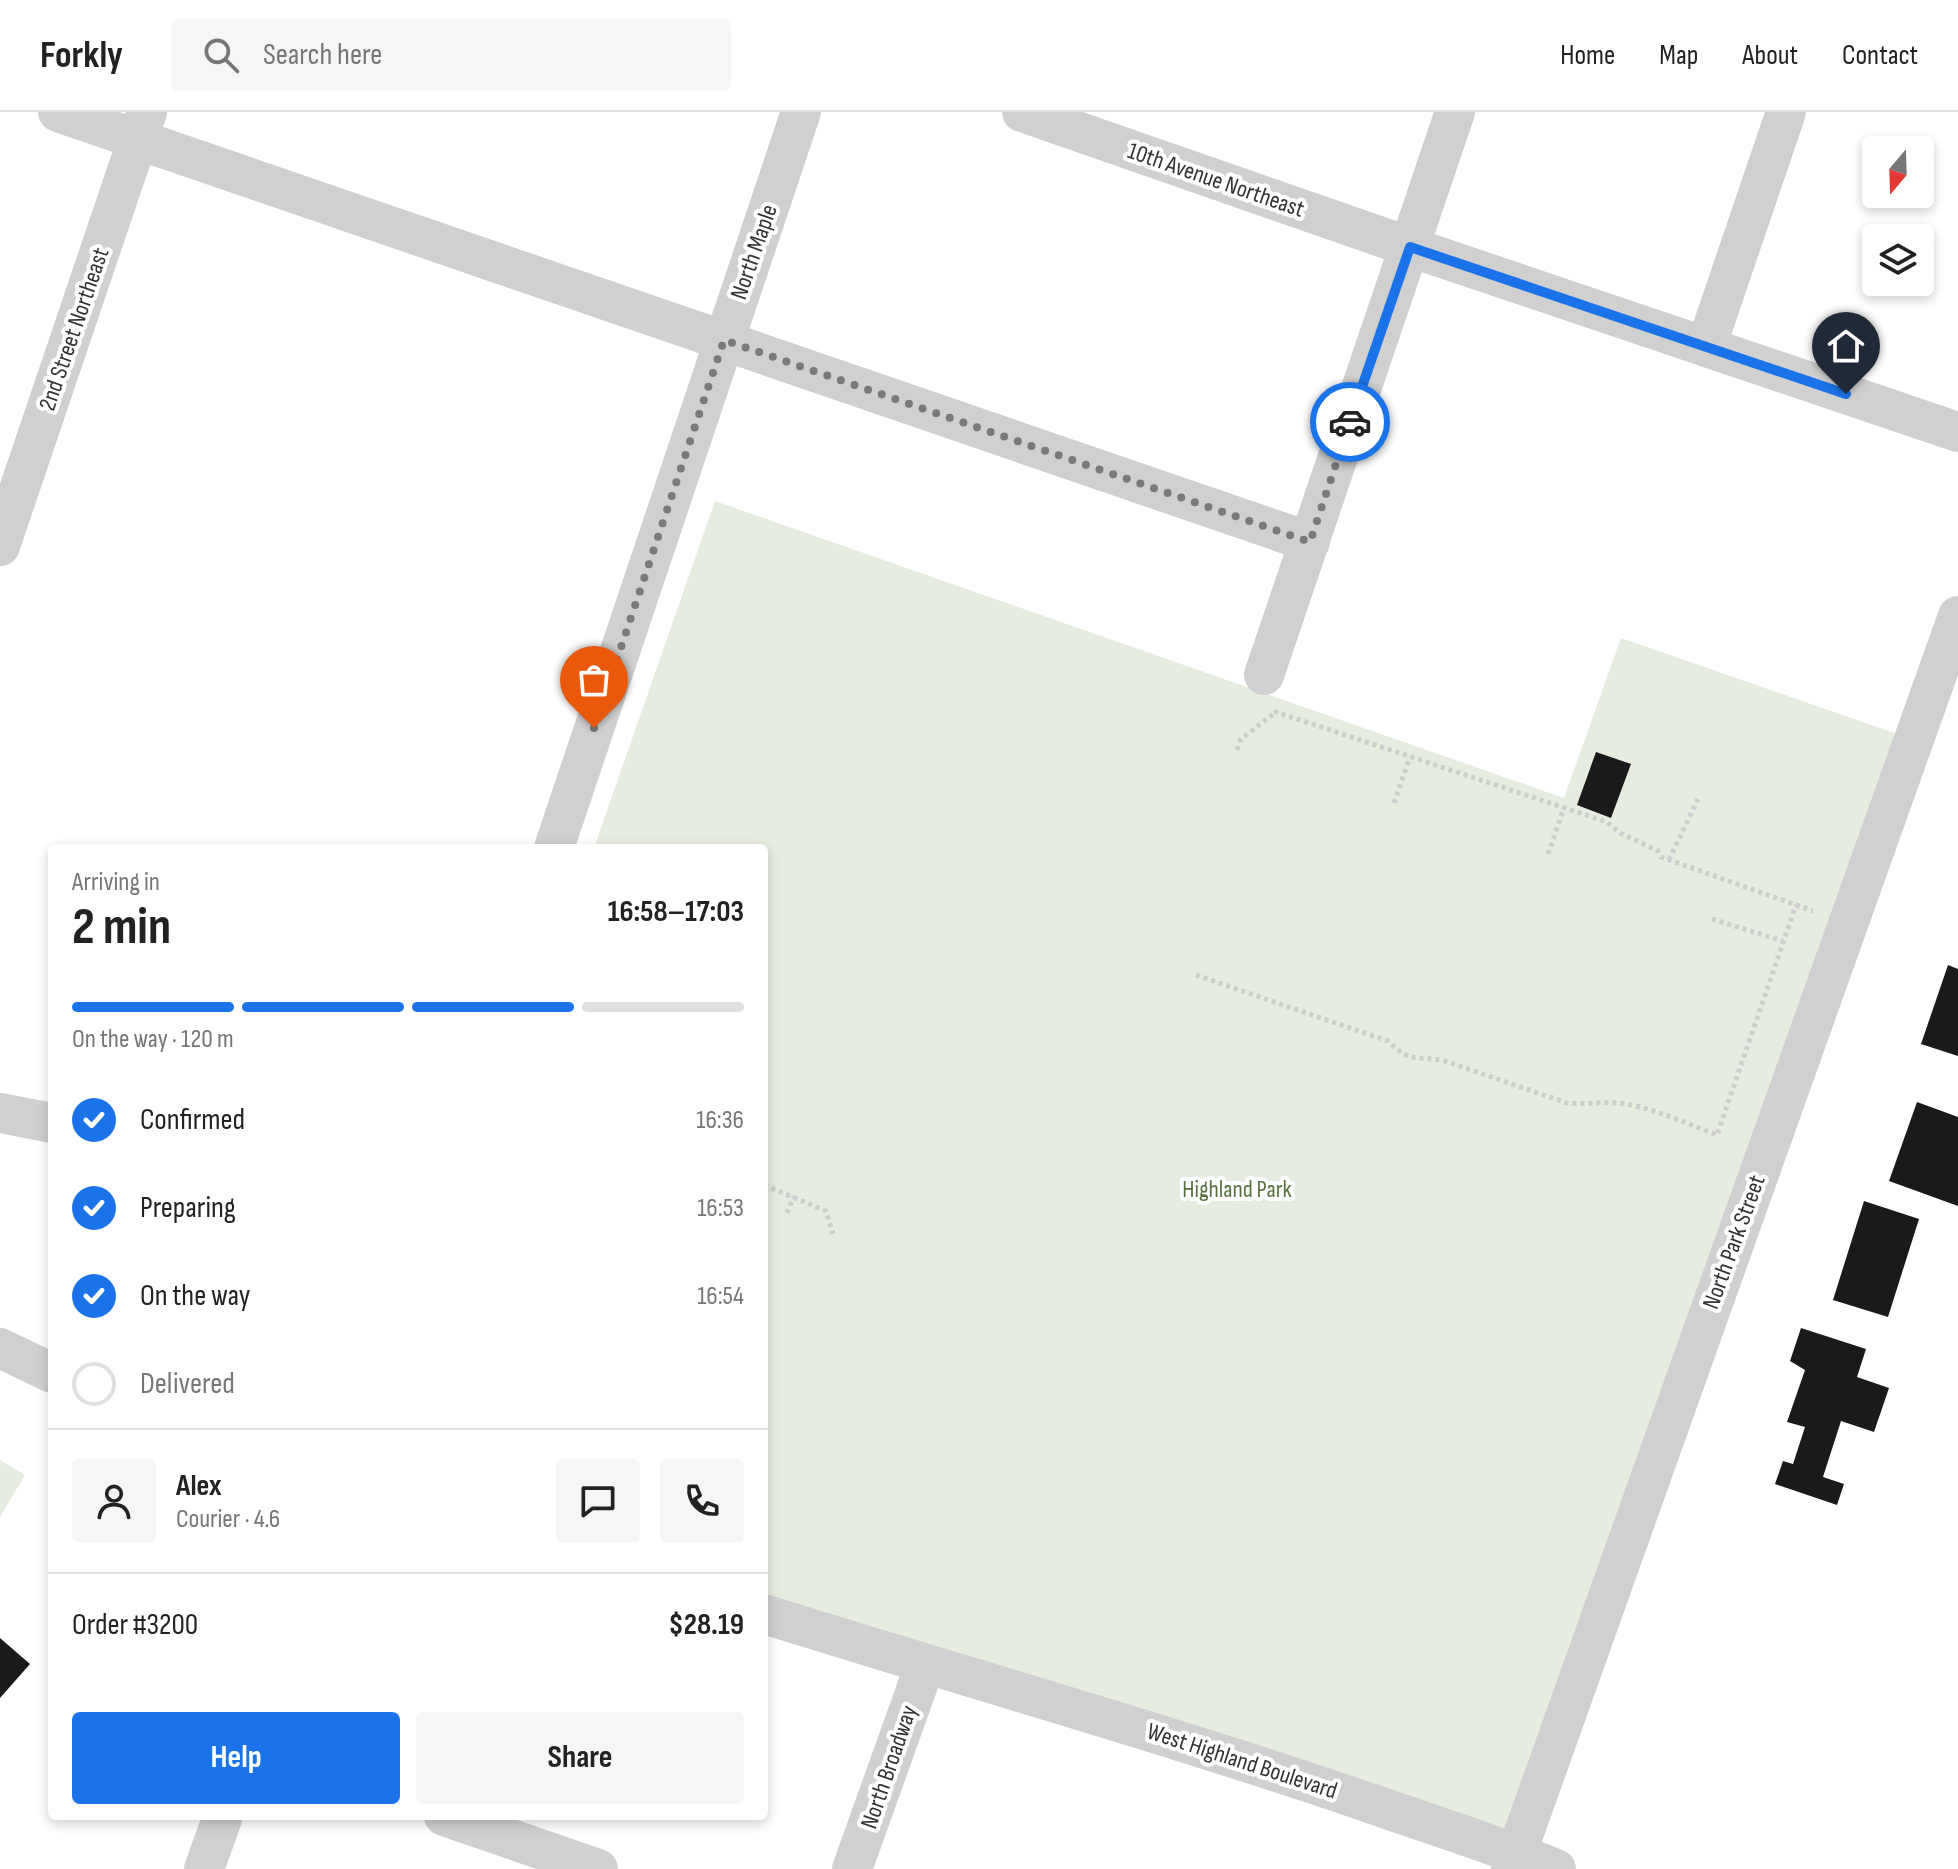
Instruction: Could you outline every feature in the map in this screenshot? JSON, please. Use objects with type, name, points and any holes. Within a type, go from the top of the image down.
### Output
[{"type":"street","points":[[58,112],[143,126],[724,340],[1310,542]]},
{"type":"street","name":"North Maple","points":[[555,844],[801,112]]},
{"type":"street","name":"10th Avenue Northeast","points":[[1022,112],[1124,129],[1410,247],[1958,432]]},
{"type":"street","points":[[1264,675],[1455,112]]},
{"type":"street","points":[[1706,347],[1786,112]]},
{"type":"street","name":"2nd Street Northeast","points":[[0,546],[143,126]]},
{"type":"street","name":"North Park Street","points":[[1514,1861],[1958,616]]},
{"type":"street","points":[[0,1113],[48,1122]]},
{"type":"street","points":[[0,1348],[48,1371]]},
{"type":"street","name":"West Highland Boulevard","points":[[768,1615],[1311,1783],[1514,1861],[1556,1869]]},
{"type":"street","name":"North Broadway","points":[[852,1869],[925,1665]]},
{"type":"street","points":[[204,1869],[222,1820]]},
{"type":"street","points":[[452,1820],[534,1859],[598,1869]]},
{"type":"path","points":[[1237,750],[1241,739],[1276,712],[1281,699],[1264,675]]},
{"type":"path","points":[[1276,712],[1607,822],[1620,833],[1658,851],[1661,857],[1848,922]]},
{"type":"path","points":[[1394,803],[1410,757]]},
{"type":"path","points":[[1669,860],[1698,799]]},
{"type":"path","points":[[1548,854],[1564,808]]},
{"type":"path","points":[[1196,975],[1388,1041],[1413,1058],[1445,1061],[1567,1103],[1616,1102],[1634,1105],[1717,1135],[1796,905]]},
{"type":"path","points":[[1712,919],[1783,941]]},
{"type":"path","points":[[768,1186],[826,1211],[833,1234]]},
{"type":"path","points":[[787,1213],[794,1196]]},
{"type":"green space","name":"Highland Park","points":[[715,501],[1564,798],[1621,638],[1897,734],[1508,1850],[768,1599],[768,844],[595,844]]},
{"type":"green space","points":[[0,1460],[25,1475],[0,1517]]},
{"type":"building","points":[[1596,752],[1631,764],[1611,818],[1577,805]]},
{"type":"building","points":[[1948,965],[1958,969],[1958,1056],[1921,1044]]},
{"type":"building","points":[[1917,1102],[1958,1117],[1958,1206],[1889,1181]]},
{"type":"building","points":[[1864,1201],[1919,1219],[1888,1317],[1833,1300]]},
{"type":"building","points":[[1801,1328],[1866,1349],[1857,1377],[1889,1388],[1874,1432],[1841,1421],[1823,1477],[1844,1484],[1837,1505],[1775,1484],[1783,1461],[1793,1464],[1805,1427],[1787,1422],[1805,1370],[1790,1361]]},
{"type":"building","points":[[0,1638],[30,1664],[0,1698]]},
{"type":"way so far","points":[[594,728],[724,340],[1310,542],[1350,422]]},
{"type":"route","points":[[1350,422],[1410,247],[1846,394]]}]
